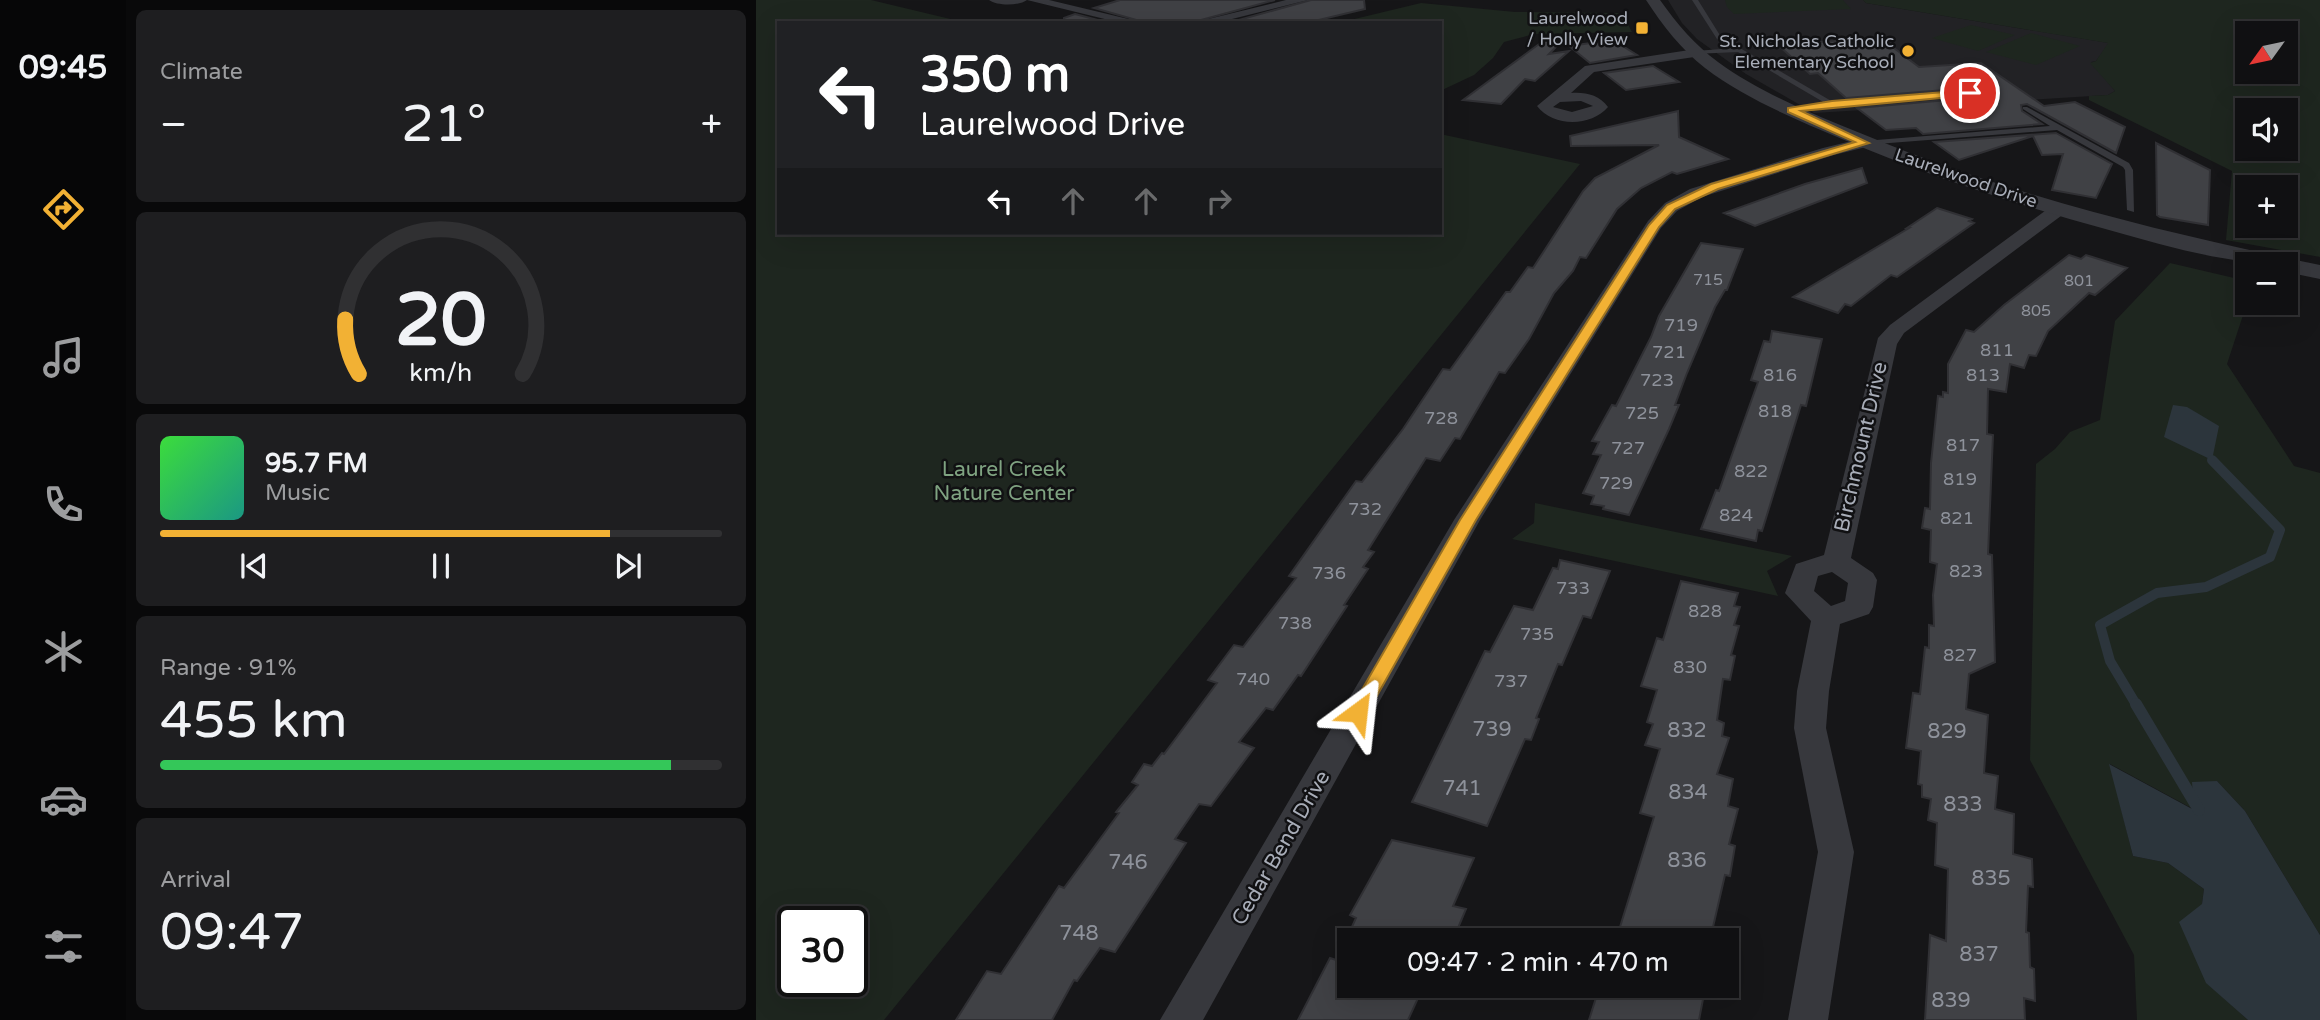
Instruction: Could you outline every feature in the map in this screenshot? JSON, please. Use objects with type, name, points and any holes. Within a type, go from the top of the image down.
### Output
[{"type":"street","points":[[995,0],[1021,0]]},
{"type":"street","points":[[1034,0],[1130,21]]},
{"type":"street","points":[[1207,21],[1302,0]]},
{"type":"street","name":"Laurelwood Drive","points":[[1632,0],[1647,23],[1747,102],[1854,145],[2054,214],[2235,267]]},
{"type":"street","name":"Laurelwood Drive","points":[[1653,0],[1687,54],[1854,145]]},
{"type":"street","points":[[1558,98],[1590,69],[1687,54]]},
{"type":"street","name":"Cedar Bend Drive","points":[[1180,1020],[1222,953],[1468,520],[1654,225],[1671,207],[1696,193],[1854,145]]},
{"type":"street","name":"Laurelwood Drive","points":[[2054,214],[2320,272]]},
{"type":"street","name":"Birchmount Drive","points":[[1836,561],[1886,343],[1897,328],[2054,214]]},
{"type":"street","points":[[2298,283],[2320,288]]},
{"type":"street","name":"Birchmount Drive","points":[[1836,561],[1863,580],[1859,607],[1826,618],[1799,593],[1806,570],[1836,561]]},
{"type":"street","points":[[1808,1020],[1836,852],[1810,728],[1813,691],[1826,618]]},
{"type":"lane","points":[[1695,0],[1720,38],[1832,104]]},
{"type":"lane","points":[[1687,54],[1737,50]]},
{"type":"lane","points":[[1791,110],[1970,93]]},
{"type":"lane","points":[[2025,108],[2126,165],[2129,170],[2131,210]]},
{"type":"lane","points":[[1854,145],[2058,128]]},
{"type":"shaded area","name":"St. Nicholas Catholic Elementary School","points":[[1668,0],[1863,0],[1866,3],[2109,43],[2096,61],[2091,62],[2115,91],[2108,95],[1814,113],[1746,74],[1697,39],[1682,23]]},
{"type":"shaded area","points":[[2173,405],[2187,407],[2219,426],[2212,460],[2164,437]]},
{"type":"shaded area","points":[[2109,764],[2194,810],[2192,782],[2217,781],[2245,811],[2320,935],[2320,1020],[2248,1020],[2206,983],[2179,922],[2202,904],[2204,889],[2168,863],[2133,856]]},
{"type":"green space","name":"Laurel Creek Nature Center","points":[[756,0],[871,0],[959,21],[777,21],[777,235],[1442,235],[1442,134],[1580,164],[884,1020],[756,1020]]},
{"type":"green space","points":[[1725,0],[1843,0],[1851,9],[1734,14],[1727,7]]},
{"type":"green space","points":[[1863,0],[2320,0],[2320,257],[2226,240],[2232,171],[2089,100],[2089,96],[2108,95],[2115,91],[2090,63],[2096,61],[2108,43],[1866,3]]},
{"type":"green space","points":[[1421,3],[1515,12],[1622,13],[1632,32],[1534,34],[1504,42],[1493,58],[1474,75],[1442,90],[1442,21],[1346,21]]},
{"type":"green space","points":[[1971,25],[2015,35],[1978,51],[1932,38]]},
{"type":"green space","points":[[2031,33],[2080,46],[2036,65],[1986,52]]},
{"type":"green space","points":[[2170,263],[2235,278],[2235,315],[2243,315],[2227,364],[2294,466],[2320,473],[2320,935],[2245,811],[2217,781],[2195,810],[2110,764],[2133,856],[2168,863],[2204,889],[2202,904],[2207,983],[2248,1020],[2137,1020],[2134,955],[2030,760],[2036,464],[2070,432],[2100,420],[2115,321]]},
{"type":"green space","points":[[1535,503],[1792,556],[1767,571],[1778,596],[1512,539],[1534,523]]},
{"type":"building","points":[[1120,0],[1275,0],[1197,21],[1140,21],[1094,8]]},
{"type":"building","points":[[1311,0],[1364,0],[1365,9],[1314,21],[1235,21]]},
{"type":"building","points":[[1075,14],[1101,21],[1064,21],[1064,18]]},
{"type":"building","points":[[1550,36],[1558,45],[1549,54],[1569,51],[1535,81],[1525,79],[1501,104],[1463,100]]},
{"type":"building","points":[[1613,40],[1637,55],[1590,63],[1569,46]]},
{"type":"building","points":[[1857,40],[1862,44],[1886,42],[1919,67],[1981,63],[2044,106],[2075,102],[2125,127],[2116,153],[2027,104],[2021,105],[2022,111],[2042,124],[1923,134],[1916,128],[1886,130],[1857,108],[1970,98],[1975,92],[1970,88],[1846,98],[1818,73],[1810,74],[1777,44]]},
{"type":"building","points":[[1653,66],[1679,82],[1626,90],[1604,73]]},
{"type":"building","points":[[1678,111],[1679,137],[1728,159],[1677,174],[1672,172],[1641,188],[1617,209],[1586,258],[1580,257],[1573,271],[1554,293],[1529,339],[1505,373],[1499,372],[1460,439],[1455,438],[1440,461],[1426,458],[1368,550],[1374,552],[1363,567],[1368,569],[1344,605],[1347,606],[1301,676],[1298,675],[1273,710],[1266,708],[1239,742],[1254,748],[1211,806],[1199,804],[1175,839],[1186,843],[1115,952],[1100,948],[1077,981],[1074,980],[1052,1020],[956,1020],[987,971],[1001,974],[1059,886],[1064,888],[1119,813],[1116,812],[1138,785],[1132,782],[1144,764],[1152,766],[1162,753],[1164,754],[1217,683],[1208,680],[1234,645],[1243,647],[1296,578],[1289,576],[1356,481],[1362,482],[1403,429],[1443,369],[1450,370],[1506,292],[1510,292],[1528,267],[1533,268],[1583,191],[1595,178],[1659,145],[1571,146],[1570,136]]},
{"type":"building","points":[[2056,133],[2112,164],[2096,198],[2052,190],[2063,154],[2042,155],[2033,136],[1959,160],[1934,142]]},
{"type":"building","points":[[2156,143],[2210,170],[2208,225],[2157,215]]},
{"type":"building","points":[[1862,168],[1867,183],[1755,226],[1724,213],[1805,184]]},
{"type":"building","points":[[1937,208],[1972,219],[1969,221],[1974,223],[1897,277],[1891,275],[1851,306],[1845,304],[1838,313],[1793,297],[1909,228]]},
{"type":"building","points":[[1701,243],[1743,249],[1727,290],[1715,307],[1687,373],[1675,405],[1679,405],[1669,429],[1629,515],[1603,509],[1604,506],[1591,504],[1594,496],[1583,493],[1601,455],[1593,454],[1599,442],[1592,441],[1612,405],[1616,406],[1659,316]]},
{"type":"building","points":[[2069,255],[2081,259],[2086,255],[2127,268],[2095,295],[2089,293],[2048,331],[2036,356],[2029,355],[2024,368],[2010,364],[2006,392],[1988,389],[1987,434],[1993,435],[1988,554],[1992,555],[1995,662],[1969,674],[1966,709],[1988,715],[1984,773],[1998,776],[1995,809],[2014,814],[2013,854],[2032,859],[2033,887],[2028,886],[2026,932],[2029,933],[2030,967],[2034,969],[2035,1001],[2024,998],[2025,1020],[1925,1020],[1930,935],[1946,941],[1948,869],[1935,865],[1937,823],[1928,820],[1931,799],[1922,797],[1922,785],[1918,784],[1921,751],[1906,748],[1913,693],[1920,694],[1925,647],[1929,648],[1929,625],[1934,626],[1933,595],[1937,564],[1930,562],[1931,530],[1922,528],[1925,508],[1930,509],[1931,463],[1938,396],[1943,397],[1943,392],[1948,393],[1948,364],[1966,330],[1974,332]]},
{"type":"building","points":[[1772,331],[1822,339],[1806,406],[1801,405],[1762,531],[1758,530],[1756,541],[1701,529],[1716,490],[1719,491],[1758,382],[1751,380],[1764,341],[1770,342]]},
{"type":"building","points":[[1560,560],[1610,571],[1591,618],[1583,616],[1562,665],[1558,664],[1536,718],[1539,719],[1531,740],[1525,739],[1487,826],[1412,802],[1485,651],[1490,652],[1514,606],[1533,610],[1553,568],[1558,569]]},
{"type":"building","points":[[1681,581],[1738,593],[1734,606],[1740,607],[1734,625],[1739,626],[1731,655],[1735,656],[1730,680],[1723,679],[1717,720],[1724,723],[1722,736],[1729,738],[1717,774],[1733,779],[1728,806],[1738,809],[1729,844],[1735,846],[1730,876],[1725,875],[1713,928],[1620,928],[1654,817],[1640,813],[1660,749],[1645,745],[1653,724],[1647,722],[1657,690],[1641,686],[1657,638],[1663,640]]},
{"type":"building","points":[[1392,840],[1474,858],[1453,906],[1466,909],[1458,928],[1351,928],[1356,918],[1350,915]]},
{"type":"building","points":[[1330,958],[1337,960],[1337,998],[1418,998],[1408,1020],[1298,1020]]},
{"type":"building","points":[[1596,998],[1703,998],[1699,1020],[1589,1020]]},
{"type":"waterway","points":[[2137,706],[2110,661],[2100,625],[2157,593],[2206,587],[2270,557],[2280,530],[2212,460]]},
{"type":"waterway","points":[[2136,704],[2199,810]]},
{"type":"place","name":"Laurelwood / Holly View","points":[[1642,28]]},
{"type":"place","name":"St. Nicholas Catholic Elementary School","points":[[1908,51]]},
{"type":"route","points":[[1358,712],[1468,520],[1654,225],[1671,207],[1696,193],[1829,151],[1864,143],[1791,110],[1970,93]]}]
